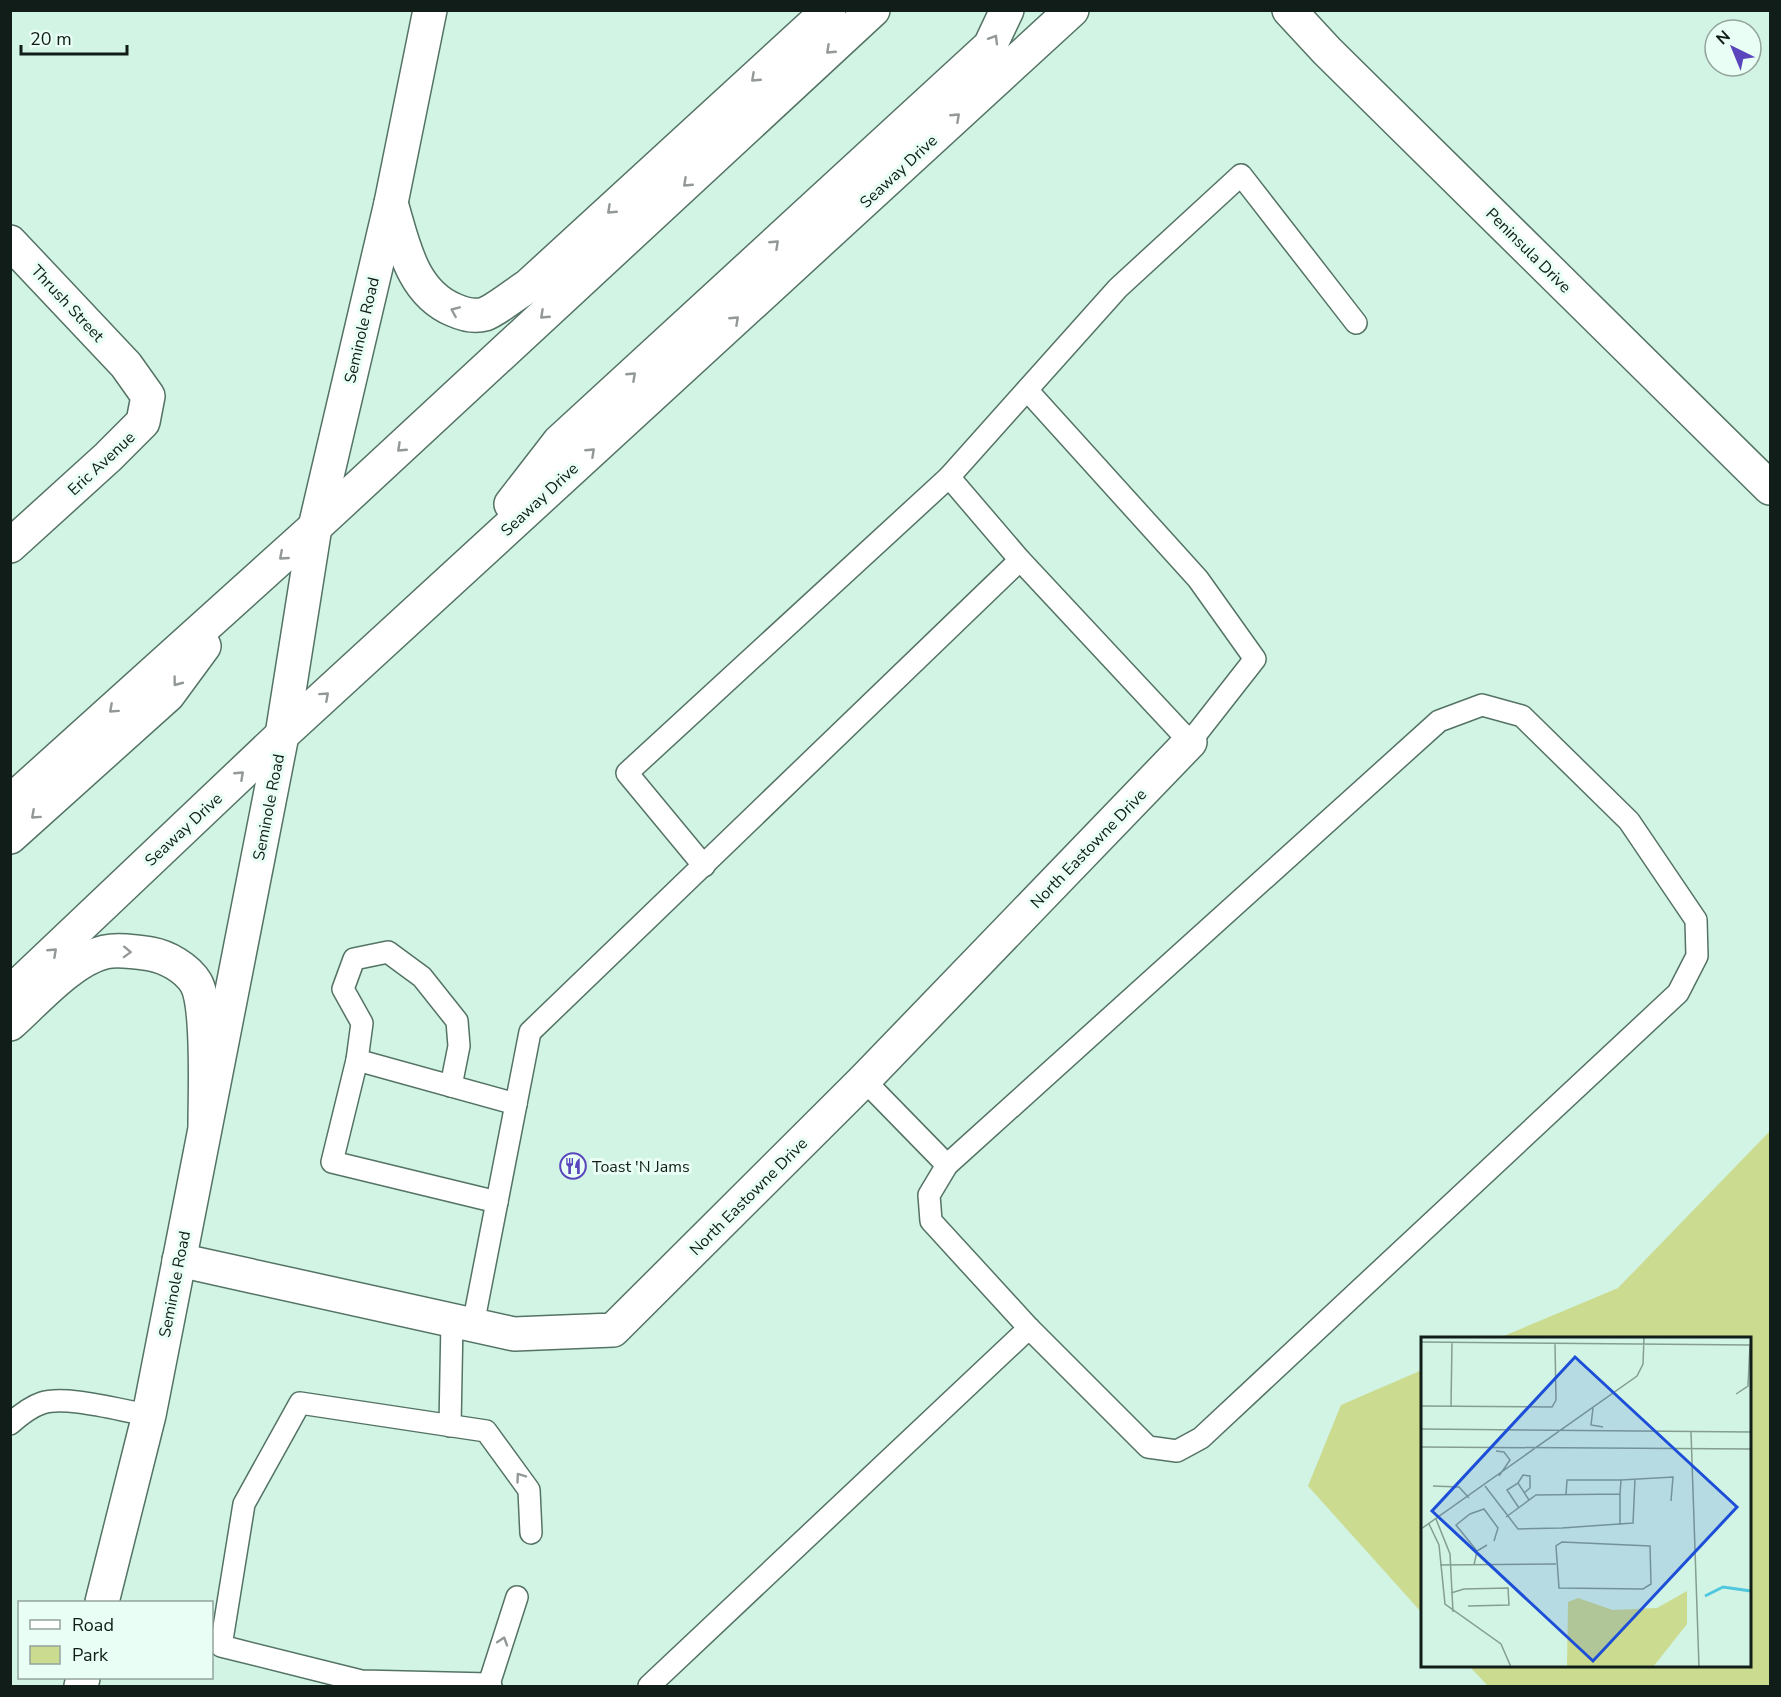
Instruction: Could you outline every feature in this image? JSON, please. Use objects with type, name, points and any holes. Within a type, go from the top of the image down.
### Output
[{"type":"main road","name":"Seminole Road","points":[[102,1601],[149,1415],[282,735],[315,527],[391,203],[430,10]]},
{"type":"main road","points":[[391,203],[408,259],[429,294],[443,306],[465,315],[485,314],[528,286],[829,10]]},
{"type":"main road","points":[[10,802],[315,527],[873,10]]},
{"type":"main road","points":[[455,577],[559,442],[990,46],[1007,10]]},
{"type":"main road","name":"Seaway Drive","points":[[10,993],[282,735],[1072,10]]},
{"type":"main road","name":"Peninsula Drive","points":[[1289,10],[1327,51],[1770,488]]},
{"type":"main road","name":"Thrush Street","points":[[10,242],[126,365]]},
{"type":"main road","name":"Eric Avenue","points":[[10,546],[143,422],[148,396],[126,365]]},
{"type":"main road","points":[[10,837],[168,695],[250,585]]},
{"type":"main road","name":"North Eastowne Drive","points":[[179,1260],[514,1334],[613,1330],[864,1080],[1190,742]]},
{"type":"main road","points":[[10,1024],[63,976],[87,959],[106,952],[162,956],[180,967],[196,983],[203,1007],[205,1125]]},
{"type":"lane","points":[[704,866],[627,773],[949,477],[1118,288],[1240,175],[1356,323]]},
{"type":"lane","points":[[949,477],[1020,560],[1190,742],[1255,659],[1198,579],[1027,390]]},
{"type":"lane","points":[[450,1426],[462,1323],[497,1202],[530,1032],[1020,560]]},
{"type":"lane","points":[[1482,705],[1522,716],[1629,821],[1696,920],[1697,956],[1678,993],[1202,1438],[1177,1451],[1148,1447],[1029,1328],[931,1221],[929,1195],[947,1165],[1438,721],[1482,705]]},
{"type":"lane","points":[[451,1086],[459,1046],[457,1021],[423,977],[388,952],[354,959],[343,989],[362,1023],[357,1060],[332,1162],[497,1202]]},
{"type":"lane","points":[[357,1060],[516,1104]]},
{"type":"lane","points":[[864,1080],[947,1165]]},
{"type":"lane","points":[[649,1686],[1029,1328]]},
{"type":"lane","points":[[10,1424],[20,1415],[44,1402],[67,1401],[149,1415]]},
{"type":"lane","points":[[517,1598],[490,1685],[361,1681],[221,1646],[244,1504],[300,1403],[486,1431],[529,1490],[531,1533]]},
{"type":"green space","points":[[1770,1131],[1770,1686],[1488,1686],[1470,1667],[1751,1667],[1751,1337],[1501,1337],[1618,1288]]},
{"type":"green space","points":[[1421,1370],[1421,1612],[1308,1486],[1341,1405]]},
{"type":"place","name":"Toast 'N Jams","points":[[573,1166]]}]
